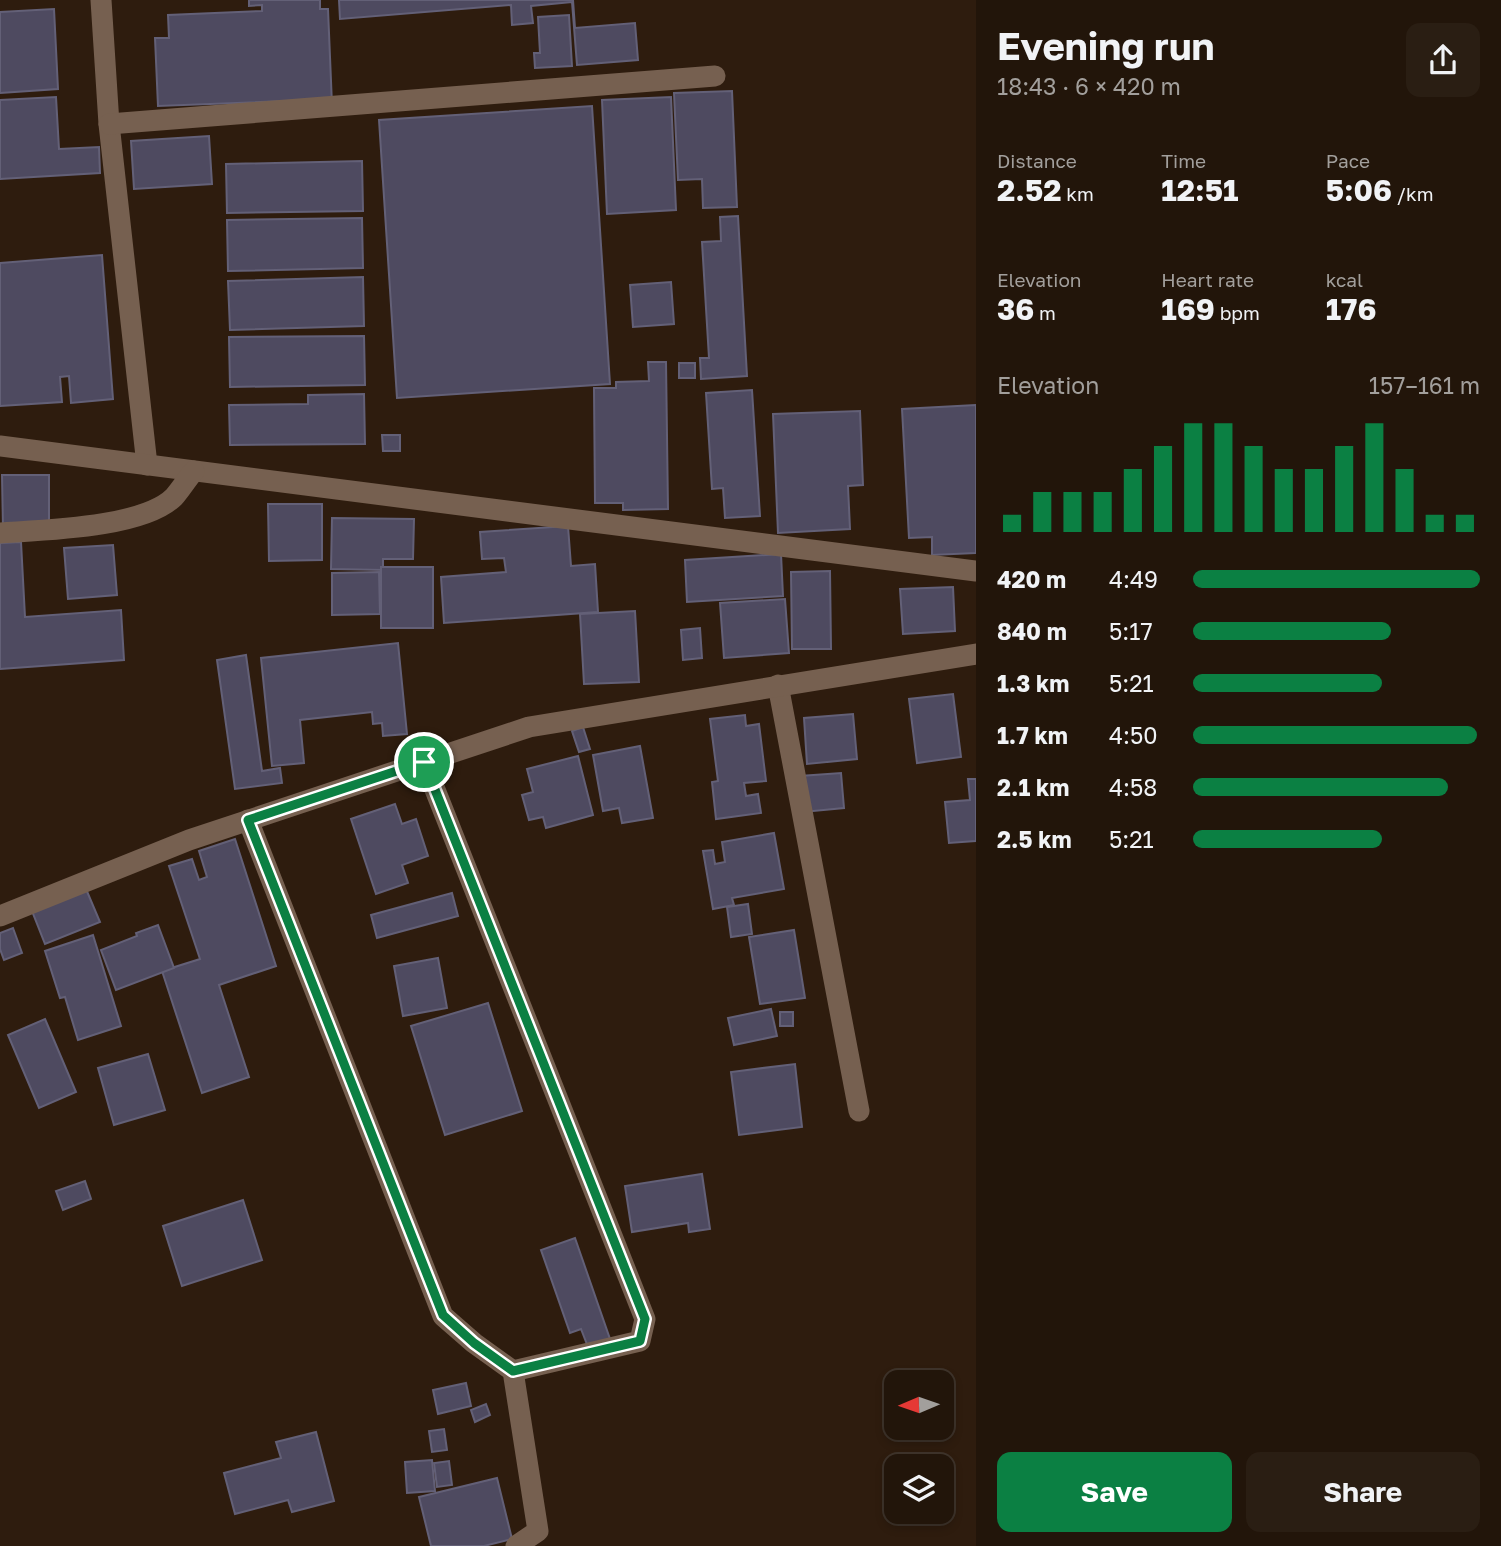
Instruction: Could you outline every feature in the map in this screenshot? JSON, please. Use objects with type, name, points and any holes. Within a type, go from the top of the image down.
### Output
[{"type":"street","points":[[101,0],[109,124],[147,465]]},
{"type":"street","points":[[109,124],[716,76]]},
{"type":"street","points":[[0,446],[976,571]]},
{"type":"street","points":[[0,533],[94,527],[149,511],[173,499],[194,471]]},
{"type":"street","points":[[0,916],[189,840],[555,721],[976,654]]},
{"type":"street","points":[[778,685],[859,1111]]},
{"type":"street","points":[[424,762],[645,1319],[640,1341],[513,1371]]},
{"type":"street","points":[[248,820],[443,1315],[474,1343],[513,1371],[538,1531],[516,1546]]},
{"type":"building","points":[[249,0],[320,0],[320,9],[328,9],[332,105],[312,100],[158,106],[155,38],[169,38],[168,15],[262,11],[262,5],[249,6]]},
{"type":"building","points":[[339,0],[573,0],[575,28],[635,23],[638,60],[577,65],[572,2],[531,6],[533,23],[512,25],[511,5],[340,19]]},
{"type":"building","points":[[54,9],[58,89],[0,93],[0,12]]},
{"type":"building","points":[[569,15],[572,66],[535,68],[534,53],[540,53],[538,17]]},
{"type":"building","points":[[732,91],[737,207],[703,208],[702,179],[678,180],[674,93]]},
{"type":"building","points":[[56,97],[59,149],[99,147],[100,173],[0,179],[0,100]]},
{"type":"building","points":[[671,97],[676,210],[607,214],[602,100]]},
{"type":"building","points":[[592,106],[610,384],[397,398],[379,120]]},
{"type":"building","points":[[209,136],[212,184],[134,189],[131,141]]},
{"type":"building","points":[[362,161],[363,211],[227,213],[226,164]]},
{"type":"building","points":[[738,216],[747,376],[701,379],[700,358],[709,358],[702,242],[721,241],[720,217]]},
{"type":"building","points":[[362,218],[363,268],[228,271],[227,220]]},
{"type":"building","points":[[102,255],[113,399],[71,403],[69,376],[60,377],[62,402],[0,406],[0,263]]},
{"type":"building","points":[[363,277],[364,326],[230,330],[228,281]]},
{"type":"building","points":[[671,282],[674,324],[633,327],[630,285]]},
{"type":"building","points":[[364,336],[365,385],[230,387],[229,337]]},
{"type":"building","points":[[648,362],[666,362],[668,509],[623,510],[623,503],[595,503],[594,388],[616,388],[616,382],[649,381]]},
{"type":"building","points":[[679,363],[695,363],[695,378],[679,378]]},
{"type":"building","points":[[752,390],[760,516],[725,518],[723,488],[712,489],[706,393]]},
{"type":"building","points":[[364,394],[365,444],[230,445],[229,405],[308,404],[308,395]]},
{"type":"building","points":[[976,405],[976,553],[932,555],[932,537],[909,538],[902,409]]},
{"type":"building","points":[[860,411],[863,485],[848,486],[850,529],[778,533],[773,414]]},
{"type":"building","points":[[382,435],[400,435],[400,451],[383,451]]},
{"type":"building","points":[[2,475],[49,475],[49,528],[3,529]]},
{"type":"building","points":[[268,504],[322,504],[322,560],[269,561]]},
{"type":"building","points":[[332,518],[414,519],[413,559],[383,559],[383,570],[331,569]]},
{"type":"building","points":[[568,526],[571,566],[595,564],[598,612],[444,623],[441,577],[506,572],[504,558],[482,559],[480,532]]},
{"type":"building","points":[[21,542],[25,617],[121,610],[124,660],[0,669],[0,543]]},
{"type":"building","points":[[113,545],[117,595],[68,599],[64,548]]},
{"type":"building","points":[[781,554],[783,596],[687,602],[685,560]]},
{"type":"building","points":[[381,567],[433,567],[433,628],[381,628]]},
{"type":"building","points":[[830,571],[831,649],[792,649],[791,572]]},
{"type":"building","points":[[379,572],[380,614],[332,615],[332,573]]},
{"type":"building","points":[[953,587],[955,631],[903,634],[900,589]]},
{"type":"building","points":[[785,599],[789,653],[724,658],[720,603]]},
{"type":"building","points":[[635,611],[639,682],[584,684],[580,614]]},
{"type":"building","points":[[700,628],[702,658],[683,660],[681,630]]},
{"type":"building","points":[[398,643],[407,734],[383,736],[382,723],[373,724],[372,712],[300,720],[304,763],[272,766],[261,658]]},
{"type":"building","points":[[246,655],[262,771],[280,768],[282,783],[235,789],[217,660]]},
{"type":"building","points":[[953,694],[961,757],[917,763],[909,699]]},
{"type":"building","points":[[853,714],[857,759],[807,764],[804,718]]},
{"type":"building","points":[[745,715],[746,726],[759,724],[766,781],[744,783],[746,796],[758,794],[761,813],[716,819],[712,782],[718,781],[710,719]]},
{"type":"building","points":[[583,727],[590,749],[579,752],[572,731]]},
{"type":"building","points":[[640,746],[653,818],[622,823],[619,808],[603,811],[593,755]]},
{"type":"building","points":[[578,756],[593,815],[546,828],[543,817],[529,820],[522,795],[533,792],[527,769]]},
{"type":"building","points":[[841,773],[844,808],[803,812],[800,776]]},
{"type":"building","points":[[968,779],[976,779],[976,841],[949,843],[945,802],[970,800]]},
{"type":"building","points":[[395,804],[402,824],[416,819],[428,856],[402,865],[408,883],[376,894],[351,819]]},
{"type":"building","points":[[774,833],[784,889],[732,898],[734,905],[713,909],[703,851],[713,850],[715,864],[725,862],[722,842]]},
{"type":"building","points":[[235,839],[276,966],[219,985],[249,1077],[202,1093],[162,971],[200,959],[169,866],[192,859],[199,880],[207,877],[199,851]]},
{"type":"building","points":[[86,889],[100,922],[45,944],[32,911]]},
{"type":"building","points":[[452,893],[458,916],[377,938],[371,915]]},
{"type":"building","points":[[748,904],[752,934],[731,937],[727,907]]},
{"type":"building","points":[[158,925],[174,968],[116,990],[101,950]]},
{"type":"building","points":[[13,928],[22,953],[4,960],[0,949],[0,933]]},
{"type":"building","points":[[794,930],[805,998],[760,1004],[749,937]]},
{"type":"building","points":[[93,935],[121,1026],[78,1040],[65,997],[60,998],[45,951]]},
{"type":"building","points":[[438,958],[447,1008],[403,1016],[394,966]]},
{"type":"building","points":[[488,1003],[522,1111],[445,1135],[411,1026]]},
{"type":"building","points":[[771,1009],[777,1036],[734,1045],[728,1018]]},
{"type":"building","points":[[780,1012],[793,1012],[793,1026],[780,1026]]},
{"type":"building","points":[[45,1019],[76,1092],[39,1108],[8,1035]]},
{"type":"building","points":[[148,1054],[165,1110],[114,1125],[98,1068]]},
{"type":"building","points":[[795,1064],[802,1127],[739,1135],[731,1072]]},
{"type":"building","points":[[702,1174],[710,1229],[689,1232],[688,1223],[632,1232],[625,1186]]},
{"type":"building","points":[[85,1181],[91,1199],[63,1210],[56,1191]]},
{"type":"building","points":[[243,1200],[262,1260],[182,1286],[163,1226]]},
{"type":"building","points":[[575,1238],[610,1339],[588,1347],[581,1329],[570,1333],[541,1250]]},
{"type":"building","points":[[466,1383],[471,1406],[438,1414],[433,1390]]},
{"type":"building","points":[[486,1404],[490,1415],[475,1422],[471,1410]]},
{"type":"building","points":[[444,1429],[447,1450],[432,1452],[429,1431]]},
{"type":"building","points":[[316,1432],[334,1501],[292,1512],[288,1500],[235,1514],[224,1473],[281,1458],[276,1442]]},
{"type":"building","points":[[432,1460],[435,1491],[407,1493],[405,1462]]},
{"type":"building","points":[[449,1461],[452,1485],[437,1487],[434,1463]]},
{"type":"building","points":[[497,1478],[512,1539],[484,1546],[431,1546],[419,1497]]},
{"type":"route","points":[[424,762],[645,1319],[640,1341],[513,1371],[474,1343],[443,1315],[248,820],[424,762]]}]
